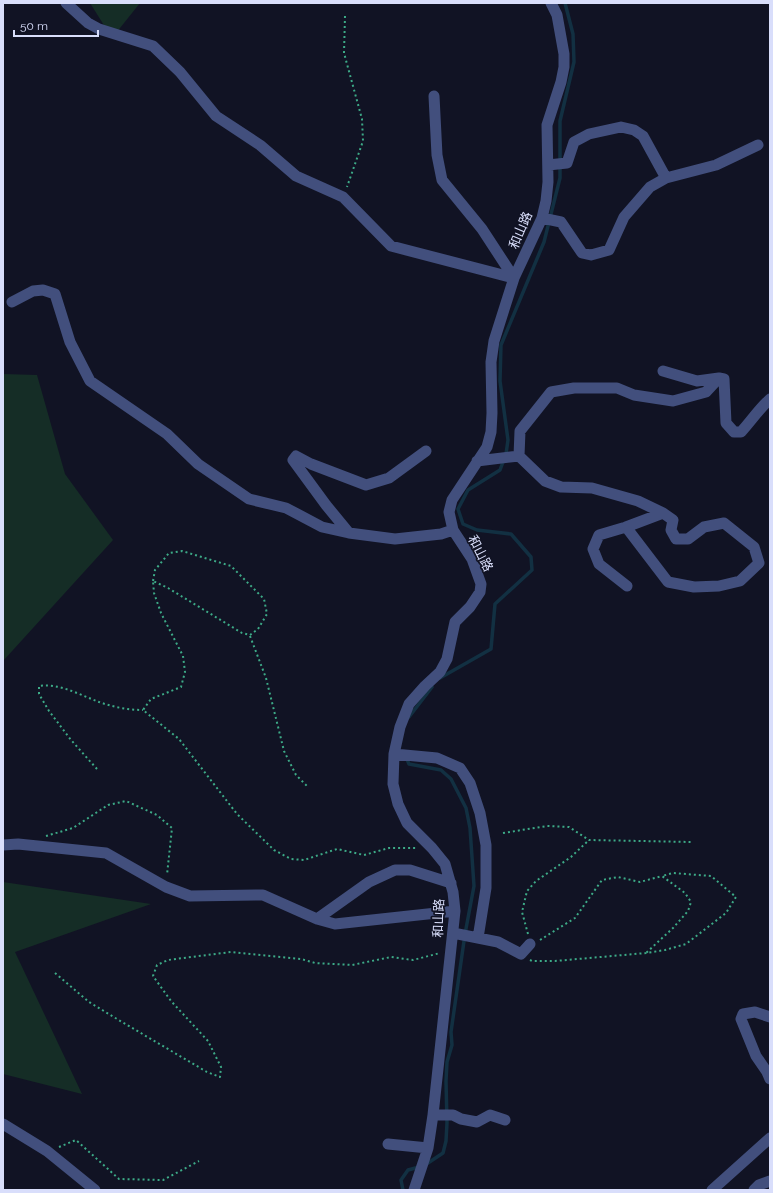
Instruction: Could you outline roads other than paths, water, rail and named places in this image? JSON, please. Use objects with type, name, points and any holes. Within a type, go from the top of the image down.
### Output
[{"type":"street","points":[[66,3],[88,23],[98,29],[152,46],[180,72],[216,116],[260,145],[296,176],[343,197],[391,246],[514,278]]},
{"type":"street","name":"和山路","points":[[414,1190],[428,1148],[433,1115],[455,911],[453,892],[445,864],[432,848],[407,823],[398,804],[393,784],[394,754],[400,727],[409,704],[440,672],[447,659],[455,622],[470,607],[480,592],[481,584],[472,559],[453,530],[449,512],[452,500],[487,446],[491,432],[491,362],[494,341],[514,278],[542,218],[546,201],[548,182],[547,125],[561,82],[564,67],[564,54],[557,15],[551,3]]},
{"type":"street","points":[[434,96],[437,155],[442,180],[482,229],[514,278]]},
{"type":"street","points":[[548,165],[567,163],[574,142],[589,134],[621,126],[634,130],[642,136],[666,178]]},
{"type":"street","points":[[542,218],[561,222],[582,253],[591,255],[609,250],[624,217],[650,187],[666,178],[716,165],[758,145]]},
{"type":"street","points":[[12,302],[33,291],[43,290],[55,294],[70,342],[90,381],[167,434],[198,464],[249,499],[286,508],[322,527],[349,533],[395,539],[441,534],[453,530]]},
{"type":"street","points":[[663,371],[697,381],[719,378],[724,379],[726,423],[734,432],[741,432],[761,407],[770,399]]},
{"type":"street","points":[[626,527],[668,582],[694,587],[719,586],[740,581],[760,564],[754,547],[724,523],[704,527],[688,538],[676,539],[671,530],[673,520],[663,513],[638,501],[592,488],[561,487],[545,481],[519,456],[520,431],[551,392],[574,388],[617,388],[634,395],[673,400],[706,392],[719,378]]},
{"type":"street","points":[[349,533],[326,505],[293,460],[296,456],[311,464],[366,485],[390,478],[426,451]]},
{"type":"street","points":[[477,461],[519,456]]},
{"type":"street","points":[[627,586],[599,564],[593,549],[599,535],[626,527],[663,513]]},
{"type":"street","points":[[394,754],[437,758],[460,768],[470,784],[480,812],[486,845],[486,888],[478,938]]},
{"type":"street","points":[[3,845],[18,844],[106,853],[166,887],[190,896],[263,895],[317,919],[335,924],[455,911]]},
{"type":"street","points":[[317,919],[369,882],[395,870],[410,870],[450,883]]},
{"type":"street","points":[[453,933],[498,942],[521,954],[530,944]]},
{"type":"street","points":[[770,1018],[755,1012],[743,1014],[741,1019],[756,1056],[770,1079]]},
{"type":"street","points":[[433,1115],[453,1115],[461,1119],[477,1122],[490,1115],[505,1120]]},
{"type":"street","points":[[3,1124],[47,1152],[94,1190]]},
{"type":"street","points":[[712,1190],[770,1138]]},
{"type":"street","points":[[388,1144],[428,1148]]},
{"type":"street","points":[[754,1190],[759,1185],[770,1182]]},
{"type":"waterway","points":[[440,678],[491,649],[495,604],[532,570],[531,557],[511,534],[477,530],[463,524],[458,509],[468,490],[500,470],[506,454],[508,440],[500,381],[501,345],[544,242],[560,178],[560,121],[574,62],[573,34],[565,3]]},
{"type":"waterway","points":[[409,717],[432,687]]},
{"type":"waterway","points":[[406,757],[409,764],[441,770],[451,779],[466,808],[470,828],[474,886],[465,934],[451,1032],[452,1045],[447,1062],[446,1141],[443,1153],[425,1165]]},
{"type":"waterway","points":[[403,1190],[401,1180],[408,1170],[419,1167]]}]
